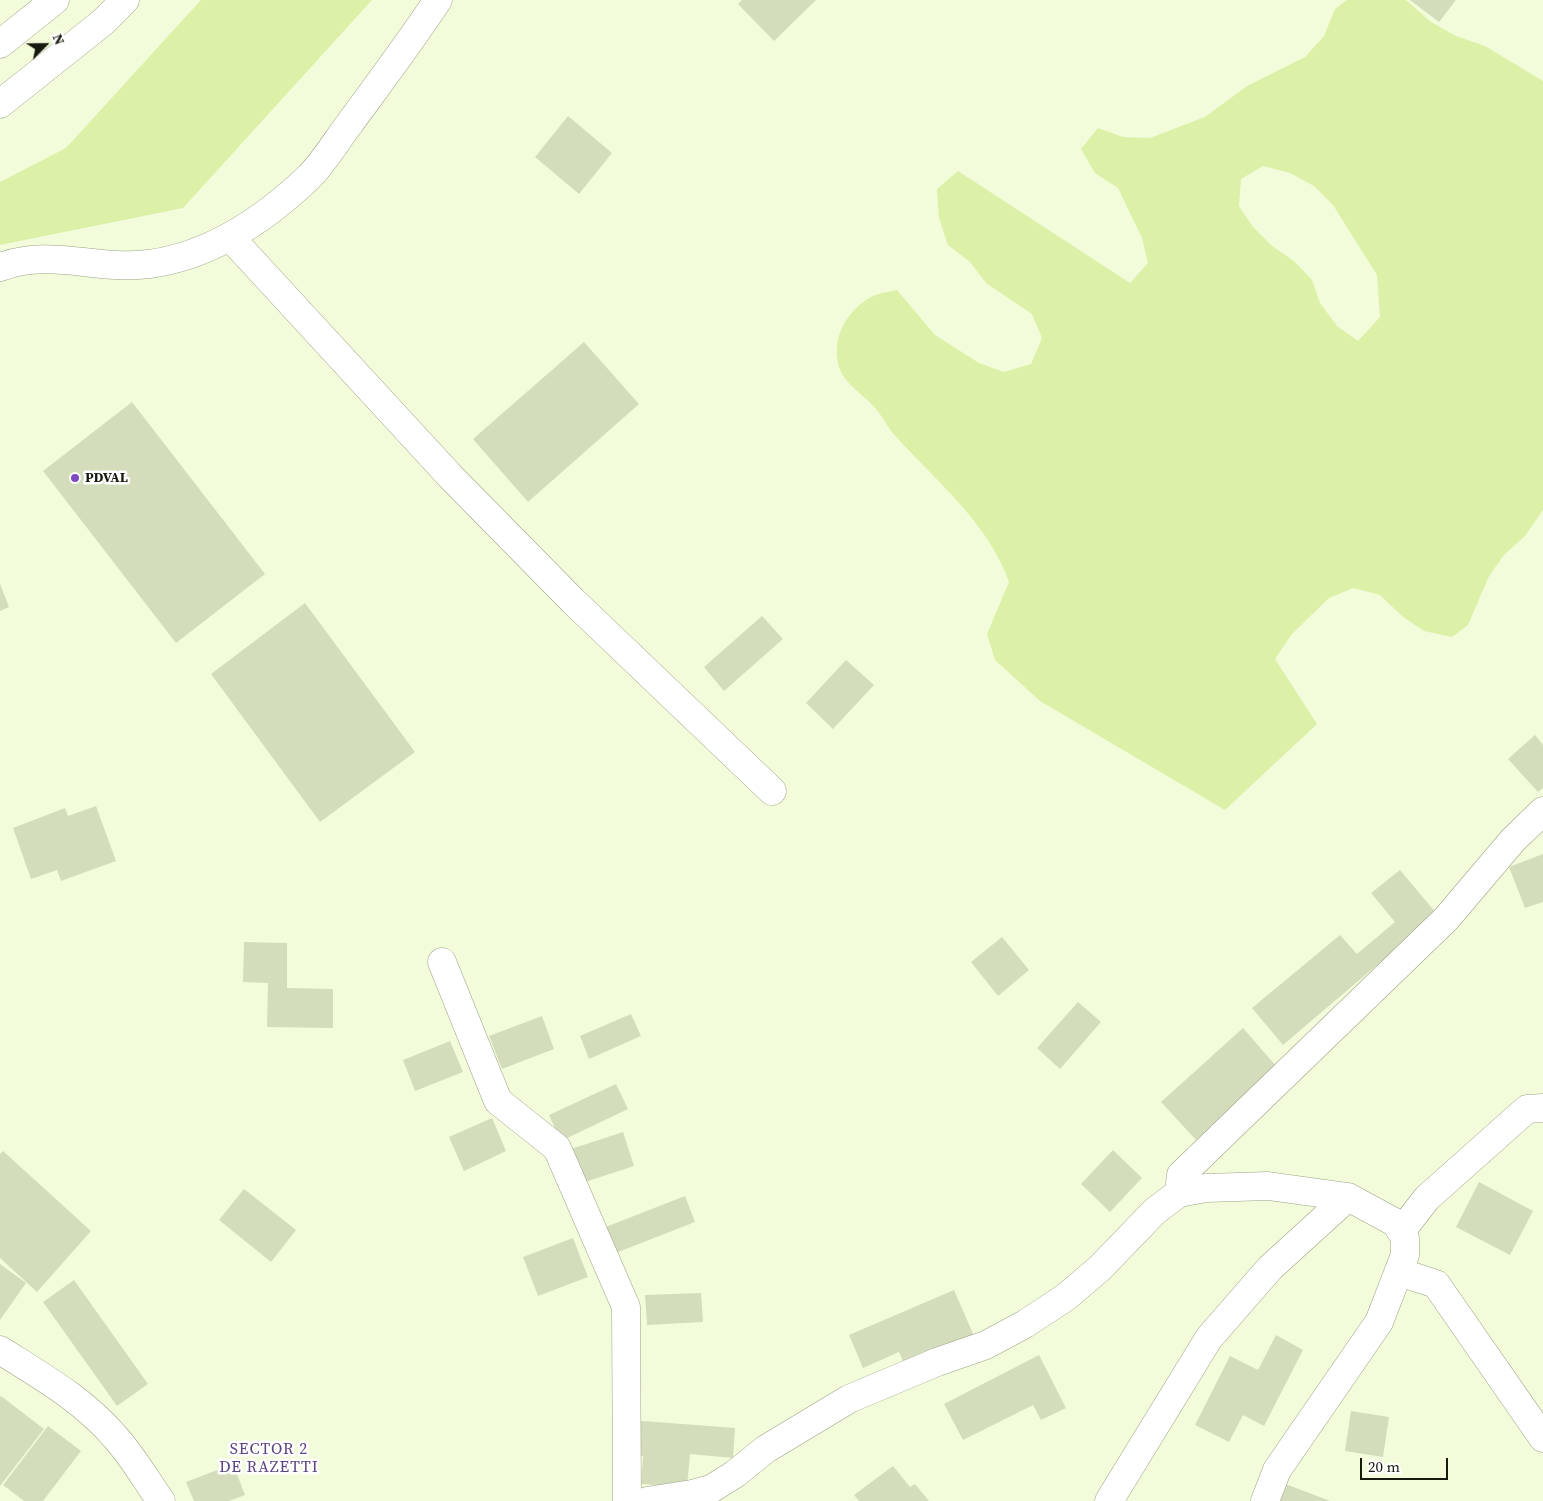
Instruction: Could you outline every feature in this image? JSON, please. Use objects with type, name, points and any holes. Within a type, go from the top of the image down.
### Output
[{"type":"main road","points":[[0,44],[55,0]]},
{"type":"main road","points":[[0,104],[103,22],[126,0]]},
{"type":"main road","points":[[0,267],[18,261],[55,258],[94,265],[149,264],[180,258],[230,237],[266,212],[310,176],[438,0]]},
{"type":"main road","points":[[230,237],[450,476],[573,601],[772,791]]},
{"type":"main road","points":[[1179,1193],[1181,1175],[1446,919],[1513,840],[1543,811]]},
{"type":"main road","points":[[442,962],[498,1101],[558,1148],[626,1307],[627,1501]]},
{"type":"main road","points":[[1402,1230],[1426,1198],[1527,1110],[1543,1108]]},
{"type":"main road","points":[[647,1501],[711,1489],[736,1474],[766,1449],[849,1399],[937,1362],[986,1345],[1025,1324],[1066,1297],[1100,1268],[1155,1211],[1179,1193],[1206,1188],[1268,1186],[1348,1197],[1396,1223],[1402,1230],[1405,1238],[1404,1255],[1379,1322],[1278,1470],[1265,1501]]},
{"type":"main road","points":[[1109,1501],[1209,1338],[1270,1268],[1348,1197]]},
{"type":"main road","points":[[1399,1272],[1436,1284],[1543,1438]]},
{"type":"main road","points":[[0,1350],[60,1387],[92,1413],[117,1438],[161,1501]]},
{"type":"green space","points":[[201,0],[372,0],[183,208],[0,245],[0,182],[66,148]]},
{"type":"green space","points":[[1347,0],[1406,0],[1431,22],[1456,36],[1485,46],[1543,81],[1543,510],[1525,536],[1504,555],[1489,576],[1468,625],[1452,637],[1424,631],[1402,616],[1380,595],[1353,588],[1329,598],[1292,634],[1275,659],[1317,724],[1225,810],[1040,701],[995,660],[987,634],[1009,582],[1000,560],[987,539],[958,501],[891,431],[880,414],[844,377],[838,363],[837,343],[844,325],[855,309],[874,296],[897,290],[935,335],[979,363],[1004,372],[1031,364],[1042,338],[1032,314],[986,283],[970,262],[948,245],[939,218],[937,189],[958,171],[1130,283],[1148,263],[1142,238],[1118,188],[1095,173],[1081,149],[1098,128],[1123,137],[1150,138],[1205,117],[1247,86],[1305,57],[1324,36],[1335,9]],"holes":[[[1263,166],[1290,173],[1314,186],[1333,205],[1377,275],[1380,317],[1358,341],[1337,326],[1320,303],[1312,280],[1294,261],[1272,246],[1253,227],[1239,206],[1241,179]]]},
{"type":"building","points":[[742,0],[816,0],[774,41],[738,4]]},
{"type":"building","points":[[1410,0],[1456,0],[1439,22]]},
{"type":"building","points":[[568,116],[612,153],[579,194],[535,157]]},
{"type":"building","points":[[584,342],[639,404],[528,502],[473,439]]},
{"type":"building","points":[[132,402],[265,574],[176,643],[43,471]]},
{"type":"building","points":[[0,584],[9,607],[0,611]]},
{"type":"building","points":[[305,603],[415,752],[320,822],[211,674]]},
{"type":"building","points":[[762,616],[783,639],[724,691],[704,667]]},
{"type":"building","points":[[846,660],[874,685],[833,729],[806,703]]},
{"type":"building","points":[[1535,735],[1543,745],[1543,788],[1538,792],[1508,759]]},
{"type":"building","points":[[96,806],[116,861],[61,881],[57,870],[31,879],[13,828],[65,808],[68,816]]},
{"type":"building","points":[[1543,854],[1543,902],[1525,908],[1509,867]]},
{"type":"building","points":[[1400,870],[1437,914],[1283,1045],[1252,1008],[1340,935],[1357,954],[1395,922],[1371,893]]},
{"type":"building","points":[[1002,937],[1029,970],[998,996],[971,962]]},
{"type":"building","points":[[244,942],[287,943],[287,988],[333,989],[333,1028],[267,1027],[268,983],[243,982]]},
{"type":"building","points":[[1078,1002],[1101,1022],[1060,1069],[1037,1048]]},
{"type":"building","points":[[631,1014],[641,1036],[589,1059],[580,1036]]},
{"type":"building","points":[[542,1016],[554,1049],[502,1069],[489,1036]]},
{"type":"building","points":[[1243,1028],[1277,1067],[1196,1140],[1161,1102]]},
{"type":"building","points":[[450,1041],[463,1072],[415,1091],[403,1060]]},
{"type":"building","points":[[616,1084],[628,1109],[561,1141],[549,1115]]},
{"type":"building","points":[[492,1118],[506,1151],[464,1171],[449,1137]]},
{"type":"building","points":[[623,1132],[634,1166],[579,1184],[568,1150]]},
{"type":"building","points":[[1113,1150],[1142,1178],[1110,1212],[1081,1184]]},
{"type":"building","points":[[3,1151],[91,1231],[37,1292],[0,1258],[0,1154]]},
{"type":"building","points":[[1479,1182],[1533,1211],[1510,1255],[1456,1227]]},
{"type":"building","points":[[244,1189],[296,1230],[271,1262],[219,1220]]},
{"type":"building","points":[[685,1196],[695,1222],[608,1256],[598,1230]]},
{"type":"building","points":[[573,1238],[588,1277],[538,1296],[523,1257]]},
{"type":"building","points":[[0,1264],[26,1283],[0,1320]]},
{"type":"building","points":[[74,1280],[148,1384],[117,1406],[43,1302]]},
{"type":"building","points":[[954,1290],[974,1336],[905,1366],[899,1352],[863,1368],[849,1335]]},
{"type":"building","points":[[701,1293],[703,1322],[647,1325],[645,1295]]},
{"type":"building","points":[[1276,1335],[1303,1350],[1264,1426],[1243,1415],[1229,1442],[1195,1425],[1230,1356],[1258,1370]]},
{"type":"building","points":[[1039,1355],[1066,1408],[1041,1420],[1033,1405],[963,1440],[944,1404]]},
{"type":"building","points":[[0,1397],[44,1429],[0,1486]]},
{"type":"building","points":[[1351,1411],[1389,1417],[1383,1457],[1345,1451]]},
{"type":"building","points":[[630,1420],[735,1428],[733,1458],[690,1454],[687,1487],[641,1484],[643,1456],[627,1455]]},
{"type":"building","points":[[48,1426],[81,1451],[43,1501],[24,1501],[3,1485]]},
{"type":"building","points":[[233,1464],[245,1495],[229,1501],[194,1501],[186,1482]]},
{"type":"building","points":[[893,1466],[910,1487],[915,1484],[929,1501],[859,1501],[854,1495]]},
{"type":"building","points":[[1283,1483],[1330,1501],[1276,1501]]},
{"type":"place","name":"PDVAL","points":[[75,478]]},
{"type":"district","name":"SECTOR 2 DE RAZETTI","points":[[269,1459]]}]
